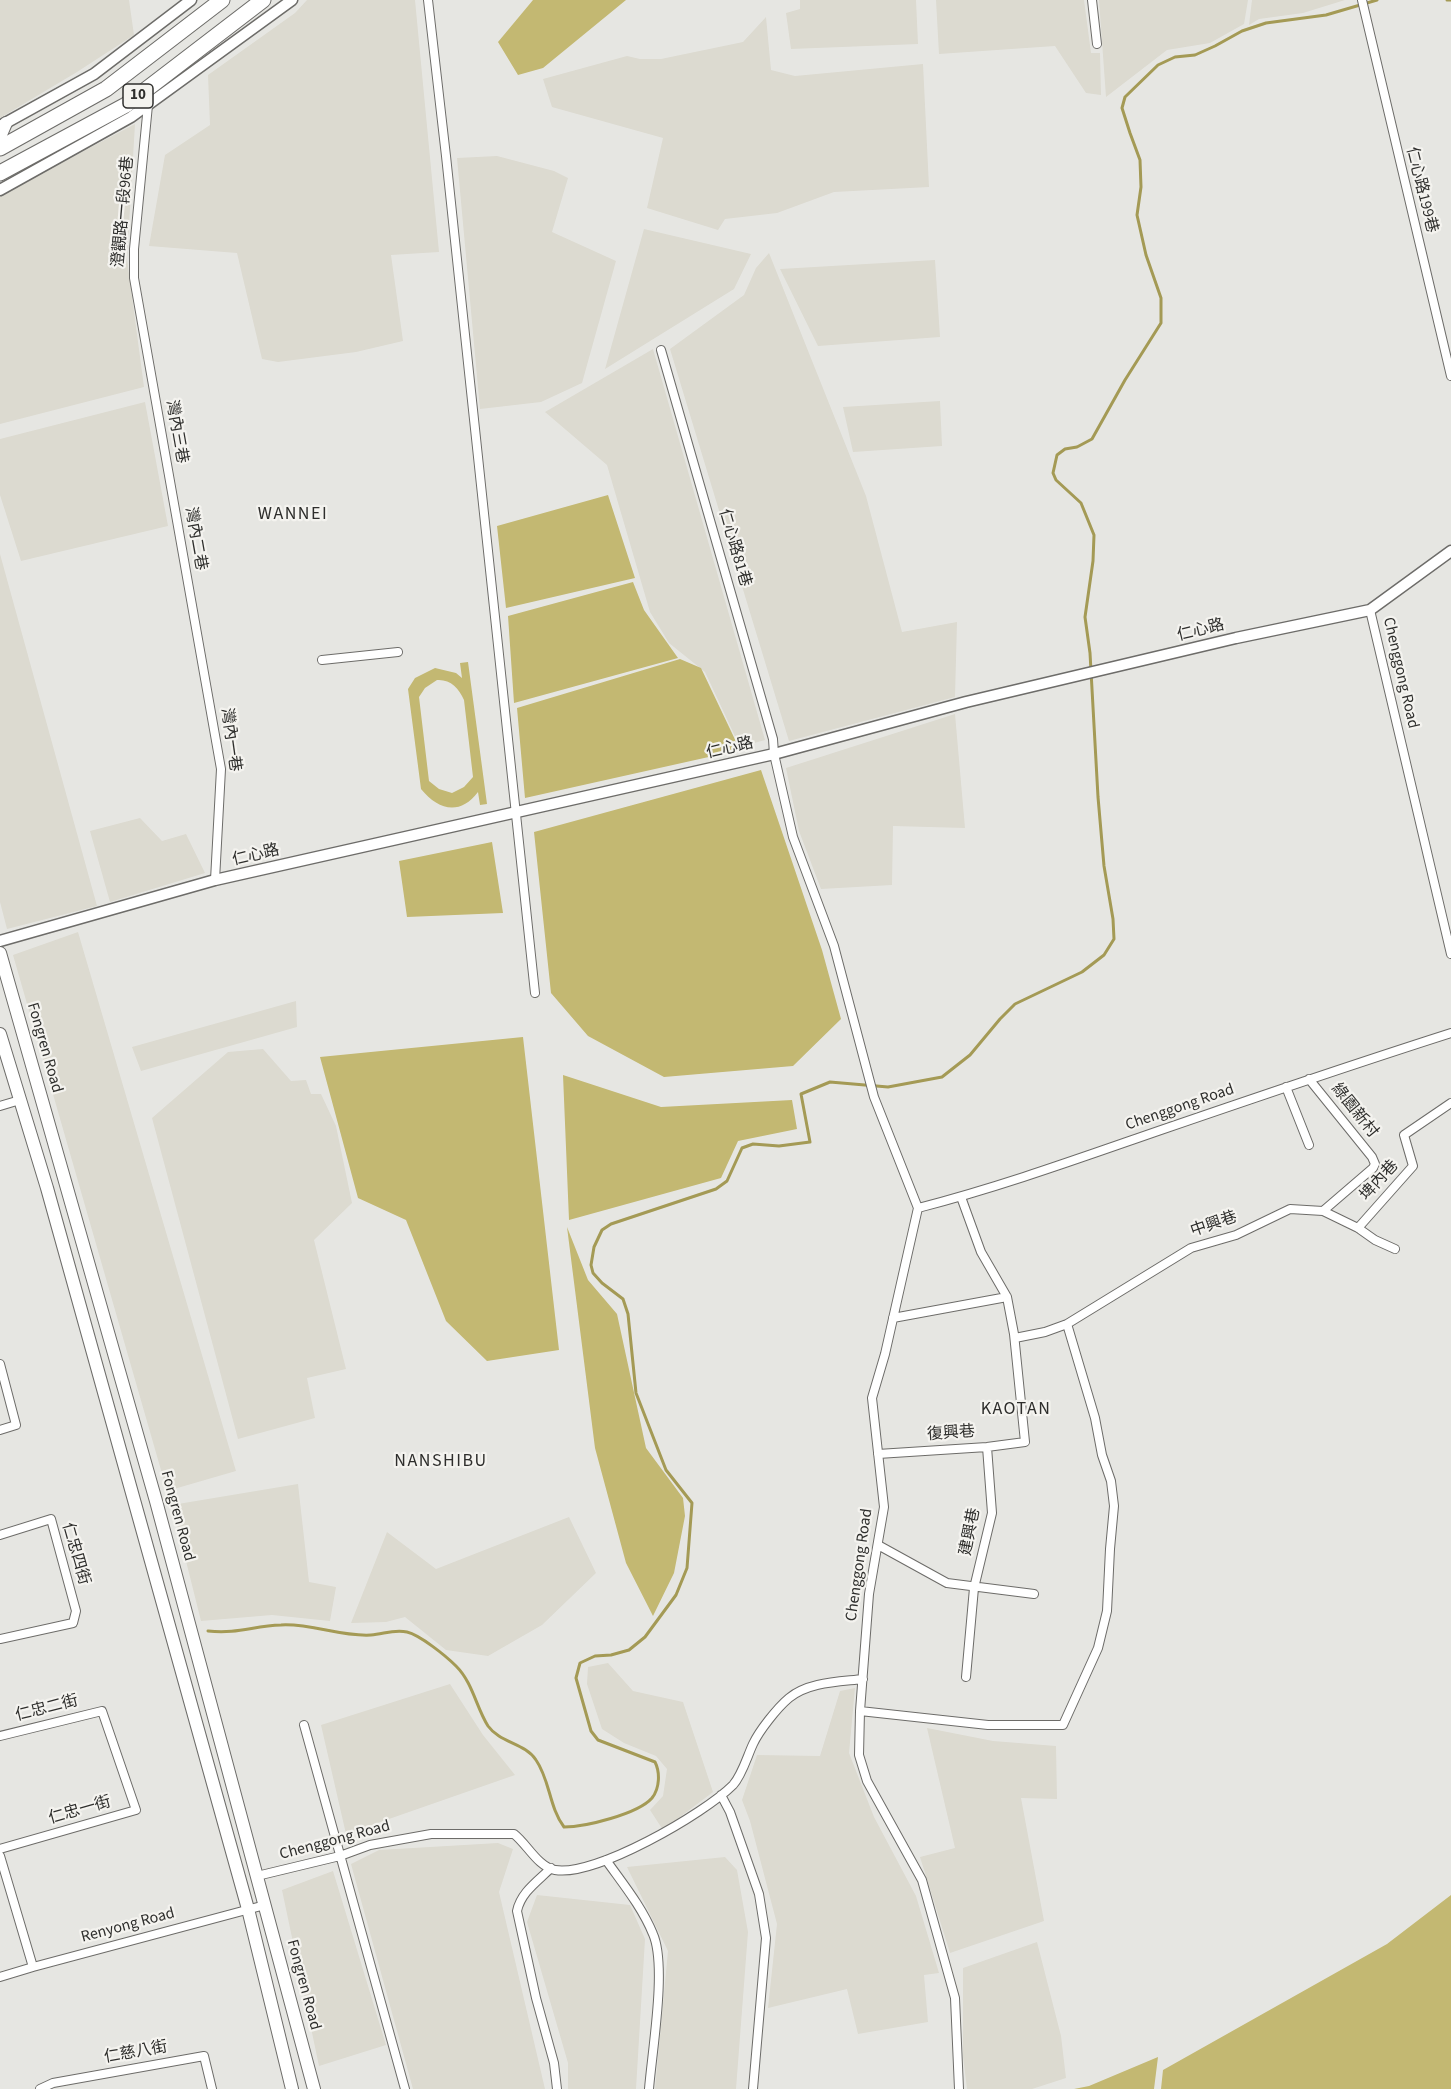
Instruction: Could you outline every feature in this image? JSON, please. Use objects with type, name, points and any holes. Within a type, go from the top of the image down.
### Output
[{"type":"highway","name":"10","points":[[0,148],[106,89],[222,0]]},
{"type":"highway","name":"10","points":[[0,173],[126,105],[263,0]]},
{"type":"main road","points":[[0,137],[3,124]]},
{"type":"main road","name":"Fongren Road","points":[[0,953],[156,1501],[314,2089]]},
{"type":"main road","points":[[0,1034],[50,1200],[248,1909],[292,2089]]},
{"type":"street","points":[[3,124],[94,74],[191,0]]},
{"type":"street","points":[[0,190],[131,117],[292,0]]},
{"type":"street","points":[[428,0],[535,993]]},
{"type":"street","points":[[1092,0],[1097,44]]},
{"type":"street","name":"仁心路199巷","points":[[1362,0],[1451,376]]},
{"type":"street","name":"澄觀路一段96巷","points":[[148,105],[134,249],[134,278],[154,392]]},
{"type":"street","name":"仁心路81巷","points":[[661,350],[773,739],[774,754]]},
{"type":"street","name":"灣內三巷","points":[[154,392],[169,478]]},
{"type":"street","name":"灣內二巷","points":[[169,478],[192,606]]},
{"type":"street","name":"仁心路","points":[[0,941],[215,880],[774,754],[966,702],[1236,638],[1370,610],[1451,551]]},
{"type":"street","name":"灣內一巷","points":[[192,606],[221,769],[215,880]]},
{"type":"street","name":"Chenggong Road","points":[[1370,610],[1451,954]]},
{"type":"street","points":[[322,660],[398,652]]},
{"type":"street","points":[[774,754],[793,837],[834,946],[874,1097],[918,1208]]},
{"type":"street","name":"Chenggong Road","points":[[959,2089],[955,1998],[922,1880],[867,1781],[859,1755],[869,1594],[884,1507],[872,1398],[885,1354],[918,1208],[1047,1170],[1309,1078],[1451,1033]]},
{"type":"street","name":"綠園新村","points":[[1309,1078],[1375,1164],[1323,1211]]},
{"type":"street","points":[[1286,1087],[1309,1145]]},
{"type":"street","points":[[0,1106],[20,1100]]},
{"type":"street","name":"埤內巷","points":[[1358,1228],[1413,1166],[1404,1135],[1451,1104]]},
{"type":"street","points":[[961,1197],[981,1252],[1007,1297],[1014,1338]]},
{"type":"street","name":"中興巷","points":[[1014,1338],[1045,1332],[1068,1324],[1191,1248],[1236,1235],[1290,1209],[1323,1211],[1395,1249]]},
{"type":"street","points":[[893,1318],[1007,1297]]},
{"type":"street","points":[[860,1711],[988,1725],[1064,1725],[1098,1648],[1105,1620],[1114,1506],[1111,1481],[1102,1455],[1095,1418],[1068,1324]]},
{"type":"street","name":"復興巷","points":[[878,1454],[1025,1442],[1014,1338]]},
{"type":"street","points":[[0,1364],[16,1425],[0,1430]]},
{"type":"street","name":"建興巷","points":[[966,1677],[974,1588],[992,1513],[987,1446]]},
{"type":"street","name":"仁忠四街","points":[[0,1534],[51,1519],[76,1611],[73,1623],[0,1639]]},
{"type":"street","points":[[878,1545],[947,1583],[1034,1594]]},
{"type":"street","points":[[557,2089],[554,2063],[536,1998],[517,1911],[519,1901],[551,1868],[556,1870],[585,1867],[606,1860],[656,1838],[721,1795],[734,1784],[754,1741],[788,1699],[804,1688],[863,1680]]},
{"type":"street","name":"仁忠二街","points":[[0,1736],[102,1711]]},
{"type":"street","name":"仁忠一街","points":[[0,1849],[136,1810],[102,1711]]},
{"type":"street","points":[[304,1725],[405,2089]]},
{"type":"street","points":[[721,1795],[730,1812],[759,1894],[766,1938],[753,2089]]},
{"type":"street","name":"Chenggong Road","points":[[257,1876],[340,1856],[370,1845],[431,1834],[514,1834],[546,1867],[551,1868]]},
{"type":"street","points":[[0,1856],[33,1967]]},
{"type":"street","points":[[606,1860],[637,1904],[654,1935],[659,1959],[649,2089]]},
{"type":"street","name":"Renyong Road","points":[[0,1977],[265,1905]]},
{"type":"street","name":"仁慈八街","points":[[40,2089],[53,2084],[204,2056],[212,2089]]},
{"type":"shaded area","points":[[0,0],[129,0],[134,35],[0,118]]},
{"type":"shaded area","points":[[307,0],[415,0],[439,252],[391,255],[403,341],[356,352],[278,362],[262,359],[237,253],[149,246],[165,155],[210,125],[208,75],[295,13]]},
{"type":"shaded area","points":[[533,0],[626,0],[543,68],[518,75],[498,42]]},
{"type":"shaded area","points":[[800,0],[916,0],[918,44],[791,49],[786,13],[800,9]]},
{"type":"shaded area","points":[[936,0],[1084,0],[1091,53],[1100,53],[1101,95],[1086,93],[1055,46],[939,54]]},
{"type":"shaded area","points":[[1099,0],[1248,0],[1244,24],[1210,43],[1167,50],[1106,97]]},
{"type":"shaded area","points":[[1252,0],[1345,0],[1303,13],[1259,19],[1249,25]]},
{"type":"shaded area","points":[[766,17],[771,70],[795,76],[923,64],[929,187],[834,192],[777,213],[725,219],[718,230],[647,208],[663,138],[552,107],[543,79],[627,56],[640,59],[661,59],[743,42]]},
{"type":"shaded area","points":[[135,124],[127,259],[144,387],[0,424],[0,195]]},
{"type":"shaded area","points":[[497,156],[554,171],[568,178],[552,232],[616,261],[582,383],[541,402],[480,409],[457,158]]},
{"type":"shaded area","points":[[644,229],[751,254],[734,289],[605,369]]},
{"type":"shaded area","points":[[769,253],[866,496],[902,632],[957,622],[955,697],[789,741],[670,349],[744,295],[756,268]]},
{"type":"shaded area","points":[[935,260],[940,337],[818,346],[780,269]]},
{"type":"shaded area","points":[[653,349],[765,740],[740,747],[705,672],[669,643],[650,612],[607,465],[545,412]]},
{"type":"shaded area","points":[[940,401],[942,446],[853,452],[843,407]]},
{"type":"shaded area","points":[[145,402],[168,526],[21,561],[0,495],[0,439]]},
{"type":"shaded area","points":[[608,495],[635,578],[506,608],[497,526]]},
{"type":"shaded area","points":[[0,554],[97,906],[7,929],[0,902]]},
{"type":"shaded area","points":[[633,582],[644,610],[678,658],[514,703],[508,616]]},
{"type":"shaded area","points":[[680,659],[701,668],[740,750],[525,798],[517,708]]},
{"type":"shaded area","points":[[468,662],[487,804],[480,805],[478,792],[464,805],[449,807],[435,802],[421,789],[408,689],[415,678],[435,668],[456,673],[462,678],[460,663]],"holes":[[[437,680],[454,685],[464,700],[473,777],[464,787],[452,793],[439,789],[429,781],[419,697],[425,688]]]},
{"type":"shaded area","points":[[955,714],[965,828],[893,826],[892,885],[821,889],[799,831],[786,768]]},
{"type":"shaded area","points":[[761,770],[822,950],[841,1019],[793,1066],[664,1077],[588,1036],[551,993],[534,832]]},
{"type":"shaded area","points":[[140,818],[162,841],[186,834],[205,873],[110,902],[90,831]]},
{"type":"shaded area","points":[[492,842],[503,913],[407,917],[399,861]]},
{"type":"shaded area","points":[[78,932],[236,1471],[167,1491],[13,955]]},
{"type":"shaded area","points":[[296,1001],[297,1027],[141,1071],[132,1047]]},
{"type":"shaded area","points":[[523,1037],[559,1350],[487,1361],[446,1321],[406,1220],[358,1198],[320,1057]]},
{"type":"shaded area","points":[[263,1049],[291,1081],[306,1080],[311,1094],[321,1094],[336,1126],[352,1203],[314,1240],[346,1369],[307,1378],[315,1418],[238,1439],[152,1118],[228,1052]]},
{"type":"shaded area","points":[[563,1075],[661,1107],[792,1100],[797,1129],[738,1141],[721,1178],[569,1220]]},
{"type":"shaded area","points":[[567,1227],[588,1280],[617,1314],[646,1448],[683,1498],[685,1516],[674,1573],[653,1616],[626,1563],[595,1448]]},
{"type":"shaded area","points":[[298,1484],[309,1582],[336,1587],[330,1621],[272,1615],[201,1621],[172,1505]]},
{"type":"shaded area","points":[[569,1517],[596,1573],[542,1625],[488,1656],[446,1650],[405,1617],[386,1622],[351,1623],[387,1532],[436,1569]]},
{"type":"shaded area","points":[[608,1663],[633,1691],[683,1702],[713,1792],[663,1830],[650,1810],[663,1796],[667,1769],[656,1756],[624,1743],[602,1729],[587,1684],[588,1667]]},
{"type":"shaded area","points":[[450,1684],[483,1735],[515,1775],[346,1834],[321,1725]]},
{"type":"shaded area","points":[[855,1688],[849,1753],[874,1817],[916,1896],[939,1973],[924,1975],[928,2022],[858,2034],[847,1989],[768,2008],[777,1924],[750,1821],[742,1800],[757,1755],[820,1756],[840,1691]]},
{"type":"shaded area","points":[[927,1728],[993,1741],[1056,1746],[1057,1799],[1021,1798],[1044,1921],[950,1953],[920,1857],[955,1848]]},
{"type":"shaded area","points":[[498,1843],[513,1849],[499,1892],[545,2089],[413,2089],[351,1864],[379,1850]]},
{"type":"shaded area","points":[[725,1857],[737,1870],[748,1932],[736,2089],[655,2089],[668,1951],[627,1867]]},
{"type":"shaded area","points":[[333,1871],[386,2045],[319,2066],[282,1890]]},
{"type":"shaded area","points":[[537,1895],[630,1905],[645,1939],[636,2089],[568,2089],[568,2063],[527,1922]]},
{"type":"shaded area","points":[[1451,1895],[1451,2089],[1161,2089],[1163,2070],[1387,1944]]},
{"type":"shaded area","points":[[1037,1942],[1061,2036],[1066,2078],[1032,2089],[967,2089],[963,2056],[963,1968]]},
{"type":"shaded area","points":[[1158,2057],[1154,2089],[1074,2089],[1089,2086]]},
{"type":"waterway","points":[[208,1631],[292,1625],[360,1635],[407,1632],[426,1641],[462,1673],[484,1719],[493,1732],[526,1750],[536,1760],[544,1776],[555,1811],[564,1827],[585,1825],[624,1814],[652,1798],[657,1790],[658,1780],[655,1762],[598,1740],[591,1731],[576,1678],[580,1663],[595,1656],[629,1650],[645,1637],[676,1595],[687,1568],[692,1503],[666,1470],[636,1393],[628,1314],[623,1299],[593,1273],[591,1265],[594,1247],[602,1230],[611,1224],[716,1189],[727,1181],[742,1148],[753,1144],[779,1146],[810,1142],[801,1094],[830,1082],[888,1087],[942,1077],[970,1055],[1015,1004],[1082,972],[1104,955],[1114,939],[1113,919],[1104,866],[1090,653],[1085,617],[1093,561],[1094,535],[1081,503],[1056,480],[1053,473],[1057,455],[1065,449],[1077,447],[1092,439],[1125,380],[1161,323],[1161,298],[1146,255],[1137,215],[1141,187],[1140,160],[1122,108],[1125,97],[1158,65],[1175,57],[1195,55],[1242,31],[1266,23],[1326,15],[1377,0]]},
{"type":"district","name":"WANNEI","points":[[293,515]]},
{"type":"district","name":"KAOTAN","points":[[1016,1410]]},
{"type":"district","name":"NANSHIBU","points":[[441,1462]]}]
